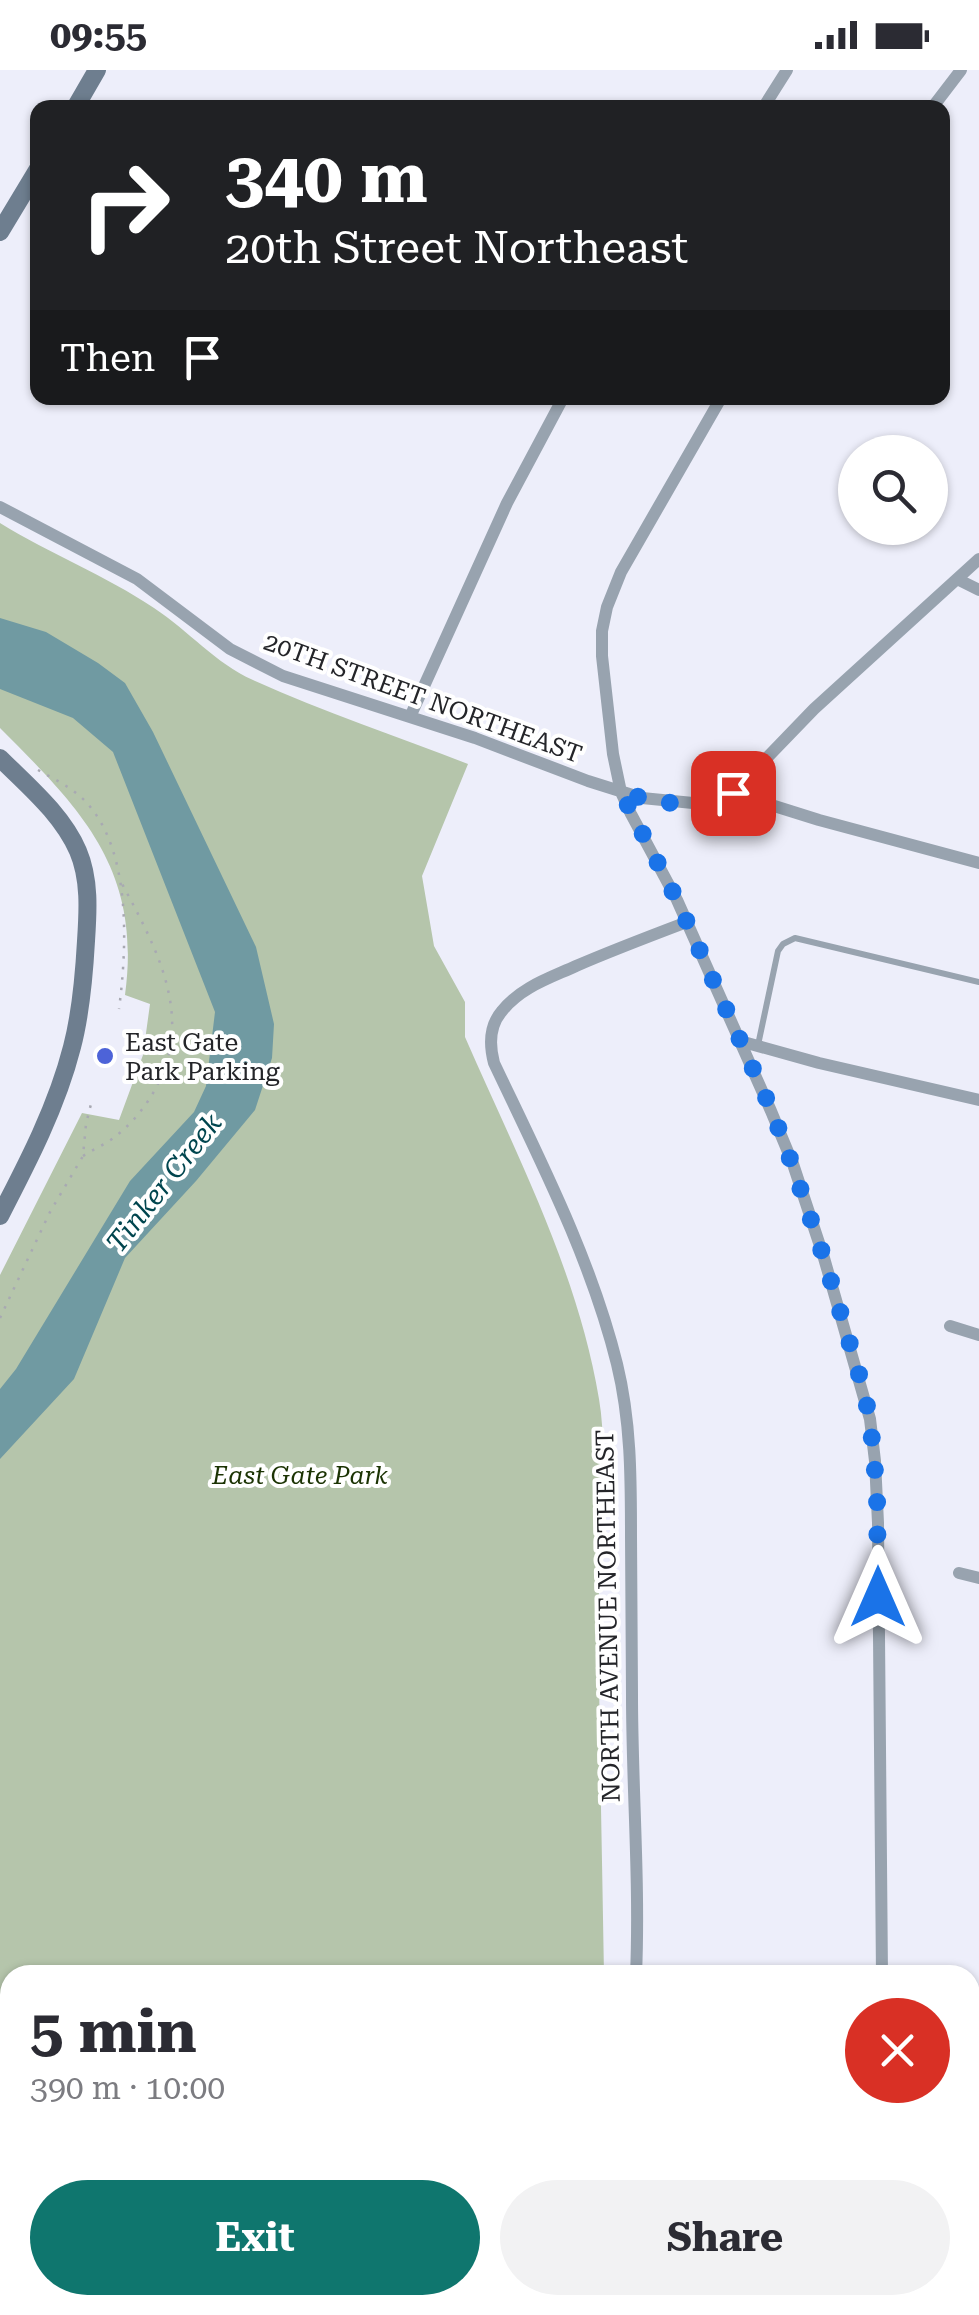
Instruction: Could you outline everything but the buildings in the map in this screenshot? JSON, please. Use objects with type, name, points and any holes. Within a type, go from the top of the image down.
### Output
[{"type":"street","points":[[79,100],[97,70]]},
{"type":"street","points":[[768,100],[787,70]]},
{"type":"street","points":[[938,100],[960,70]]},
{"type":"street","points":[[0,232],[30,182]]},
{"type":"street","points":[[410,718],[507,504],[558,405]]},
{"type":"street","points":[[717,405],[628,558],[607,607],[602,656],[621,792],[687,922],[792,1164],[824,1258],[870,1419],[878,1522],[882,1965]]},
{"type":"street","name":"20TH STREET NORTHEAST","points":[[0,507],[137,579],[230,649],[284,676],[642,798],[703,804],[733,793],[979,863]]},
{"type":"street","points":[[733,793],[814,710],[979,560]]},
{"type":"street","points":[[957,580],[979,590]]},
{"type":"street","points":[[0,758],[63,825],[82,862],[88,906],[85,968],[72,1048],[40,1134],[0,1216]]},
{"type":"street","name":"NORTH AVENUE NORTHEAST","points":[[636,1965],[631,1452],[625,1402],[591,1284],[490,1050],[495,1022],[502,1010],[535,984],[687,922]]},
{"type":"street","points":[[740,1041],[979,1100]]},
{"type":"street","points":[[950,1326],[979,1335]]},
{"type":"street","points":[[959,1573],[979,1578]]},
{"type":"lane","points":[[758,1046],[778,951],[788,940],[795,938],[979,982]]},
{"type":"path","points":[[83,1156],[115,1137],[138,1116],[169,1059],[173,1028],[171,996],[143,923],[120,880]]},
{"type":"path","points":[[0,1318],[50,1212],[83,1156],[91,1104]]},
{"type":"green space","name":"East Gate Park","points":[[0,523],[135,596],[239,673],[306,703],[468,764],[422,876],[434,946],[465,1002],[465,1037],[561,1260],[589,1352],[602,1419],[599,1623],[604,1965],[0,1965],[0,1275],[82,1113],[119,1120],[143,1055],[150,1004],[125,995],[128,951],[124,912],[115,877],[100,845],[57,787],[0,728]]},
{"type":"water","name":"Tinker Creek","points":[[0,618],[46,632],[125,683],[153,732],[256,947],[274,1024],[272,1058],[255,1110],[125,1258],[74,1379],[0,1459],[0,1389],[130,1181],[194,1112],[206,1086],[215,1012],[113,752],[73,718],[0,689]]},
{"type":"place","name":"East Gate Park Parking","points":[[105,1056]]},
{"type":"route","points":[[733,793],[703,804],[667,802],[621,792],[677,900],[772,1111],[824,1258],[870,1419],[876,1461],[878,1597]]}]
